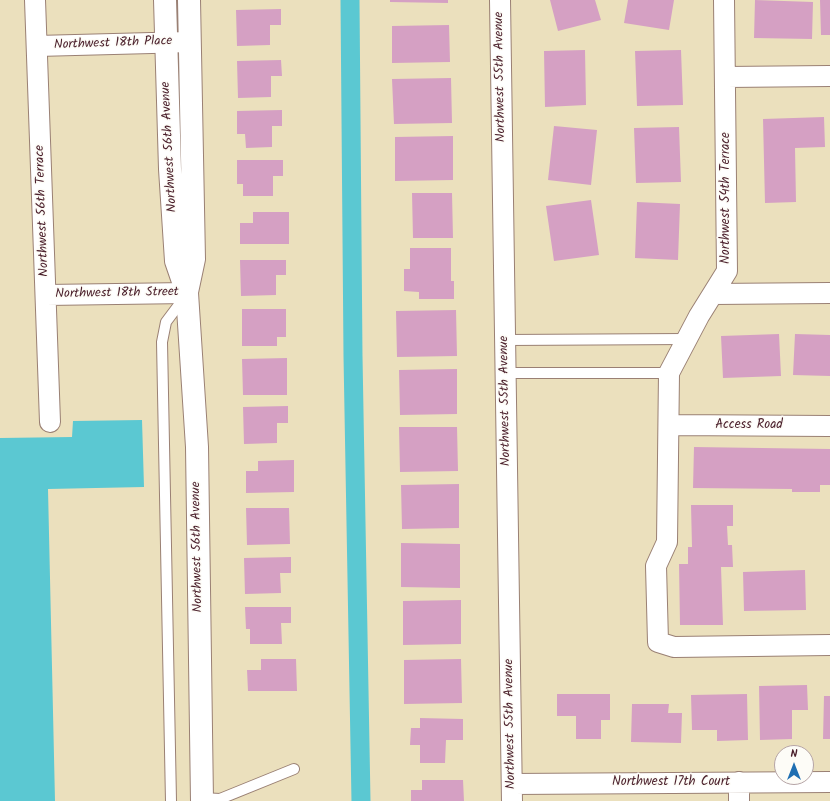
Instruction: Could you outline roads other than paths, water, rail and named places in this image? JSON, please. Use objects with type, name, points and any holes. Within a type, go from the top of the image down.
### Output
[{"type":"street","name":"Northwest 56th Terrace","points":[[35,0],[50,422]]},
{"type":"street","name":"Northwest 56th Avenue","points":[[165,0],[170,169],[176,261],[187,293],[197,447],[202,800]]},
{"type":"street","name":"Northwest 56th Avenue","points":[[187,293],[194,259],[189,0]]},
{"type":"street","name":"Northwest 55th Avenue","points":[[500,0],[512,793]]},
{"type":"street","name":"Northwest 54th Terrace","points":[[724,0],[727,271],[669,373],[667,542],[656,566],[658,642],[674,647],[830,645]]},
{"type":"street","name":"Northwest 18th Place","points":[[37,46],[190,42]]},
{"type":"street","points":[[726,77],[830,76]]},
{"type":"street","name":"Northwest 18th Street","points":[[46,295],[187,293]]},
{"type":"street","points":[[713,294],[830,293]]},
{"type":"street","name":"Access Road","points":[[669,425],[830,426]]},
{"type":"street","name":"Northwest 17th Court","points":[[512,793],[739,792],[830,782]]},
{"type":"lane","points":[[171,801],[162,342],[166,322],[187,293]]},
{"type":"lane","points":[[505,340],[687,339]]},
{"type":"lane","points":[[506,373],[669,373]]},
{"type":"lane","points":[[202,800],[220,799],[294,769]]},
{"type":"water","points":[[142,420],[144,487],[48,489],[55,801],[0,801],[0,438],[72,437],[73,421]]},
{"type":"waterway","points":[[350,0],[353,356],[361,801]]}]
